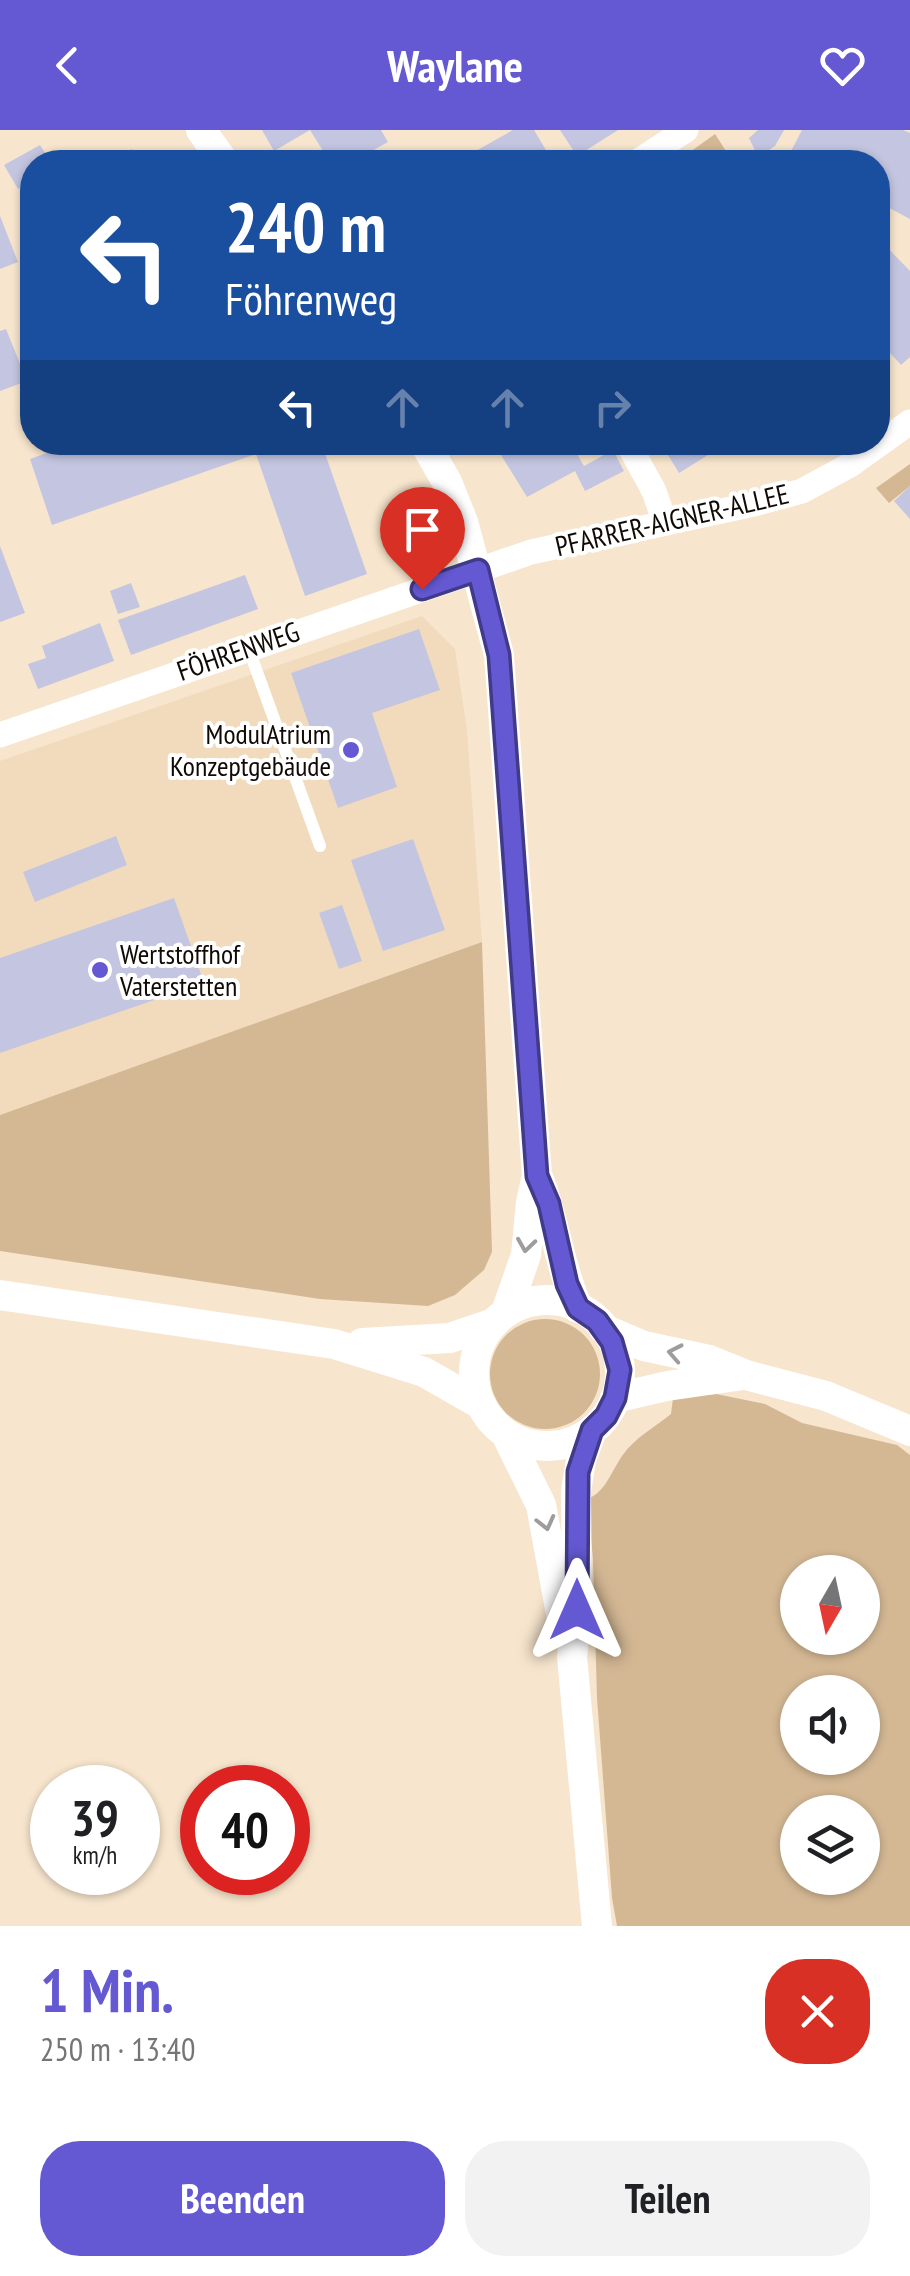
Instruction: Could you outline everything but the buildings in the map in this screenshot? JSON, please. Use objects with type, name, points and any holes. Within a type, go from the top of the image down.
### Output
[{"type":"street","points":[[656,150],[686,130]]},
{"type":"street","points":[[431,455],[447,482],[478,570],[499,655],[537,1176],[526,1255],[500,1318],[484,1336],[474,1370],[480,1404]]},
{"type":"street","points":[[634,455],[654,491],[665,523]]},
{"type":"street","name":"PFARRER-AIGNER-ALLEE","points":[[478,570],[531,552],[802,490],[864,455]]},
{"type":"street","name":"FÖHRENWEG","points":[[0,734],[478,570]]},
{"type":"street","points":[[537,1176],[549,1204],[567,1284],[578,1308]]},
{"type":"street","points":[[0,1295],[334,1344],[424,1372],[480,1404],[506,1434],[541,1505],[549,1534],[559,1612],[572,1656],[597,1926]]},
{"type":"street","points":[[334,1344],[450,1338],[542,1301],[560,1302],[578,1308],[604,1329],[631,1342],[709,1360],[746,1375],[826,1396],[910,1432]]},
{"type":"street","points":[[506,1434],[520,1441],[550,1446],[579,1439],[606,1416],[615,1398],[620,1370],[604,1329]]},
{"type":"street","points":[[615,1398],[746,1375]]},
{"type":"street","points":[[572,1656],[577,1610],[576,1490],[592,1430]]},
{"type":"lane","points":[[248,647],[320,846]]},
{"type":"shaded area","points":[[715,134],[725,150],[693,150]]},
{"type":"shaded area","points":[[910,464],[910,486],[889,503],[876,488]]},
{"type":"shaded area","points":[[422,616],[455,649],[467,731],[482,942],[0,1115],[0,761]]},
{"type":"shaded area","points":[[482,942],[492,1252],[484,1270],[455,1295],[428,1306],[320,1299],[0,1251],[0,1115]]},
{"type":"shaded area","points":[[545,1319],[566,1324],[584,1335],[595,1353],[600,1374],[595,1395],[584,1413],[566,1424],[545,1429],[524,1424],[506,1413],[495,1395],[490,1374],[495,1353],[506,1335],[524,1324]]},
{"type":"shaded area","points":[[716,1394],[765,1404],[802,1423],[897,1445],[910,1455],[910,1926],[617,1926],[597,1698],[587,1499],[603,1487],[633,1443],[671,1414],[673,1398]]},
{"type":"place","name":"ModulAtrium Konzeptgebäude","points":[[351,750]]},
{"type":"place","name":"Wertstoffhof Vaterstetten","points":[[100,970]]},
{"type":"route","points":[[422,589],[478,570],[499,655],[524,956],[537,1176],[549,1204],[567,1284],[578,1308],[604,1329],[620,1370],[615,1398],[606,1416],[592,1430],[578,1472],[577,1610]]}]
